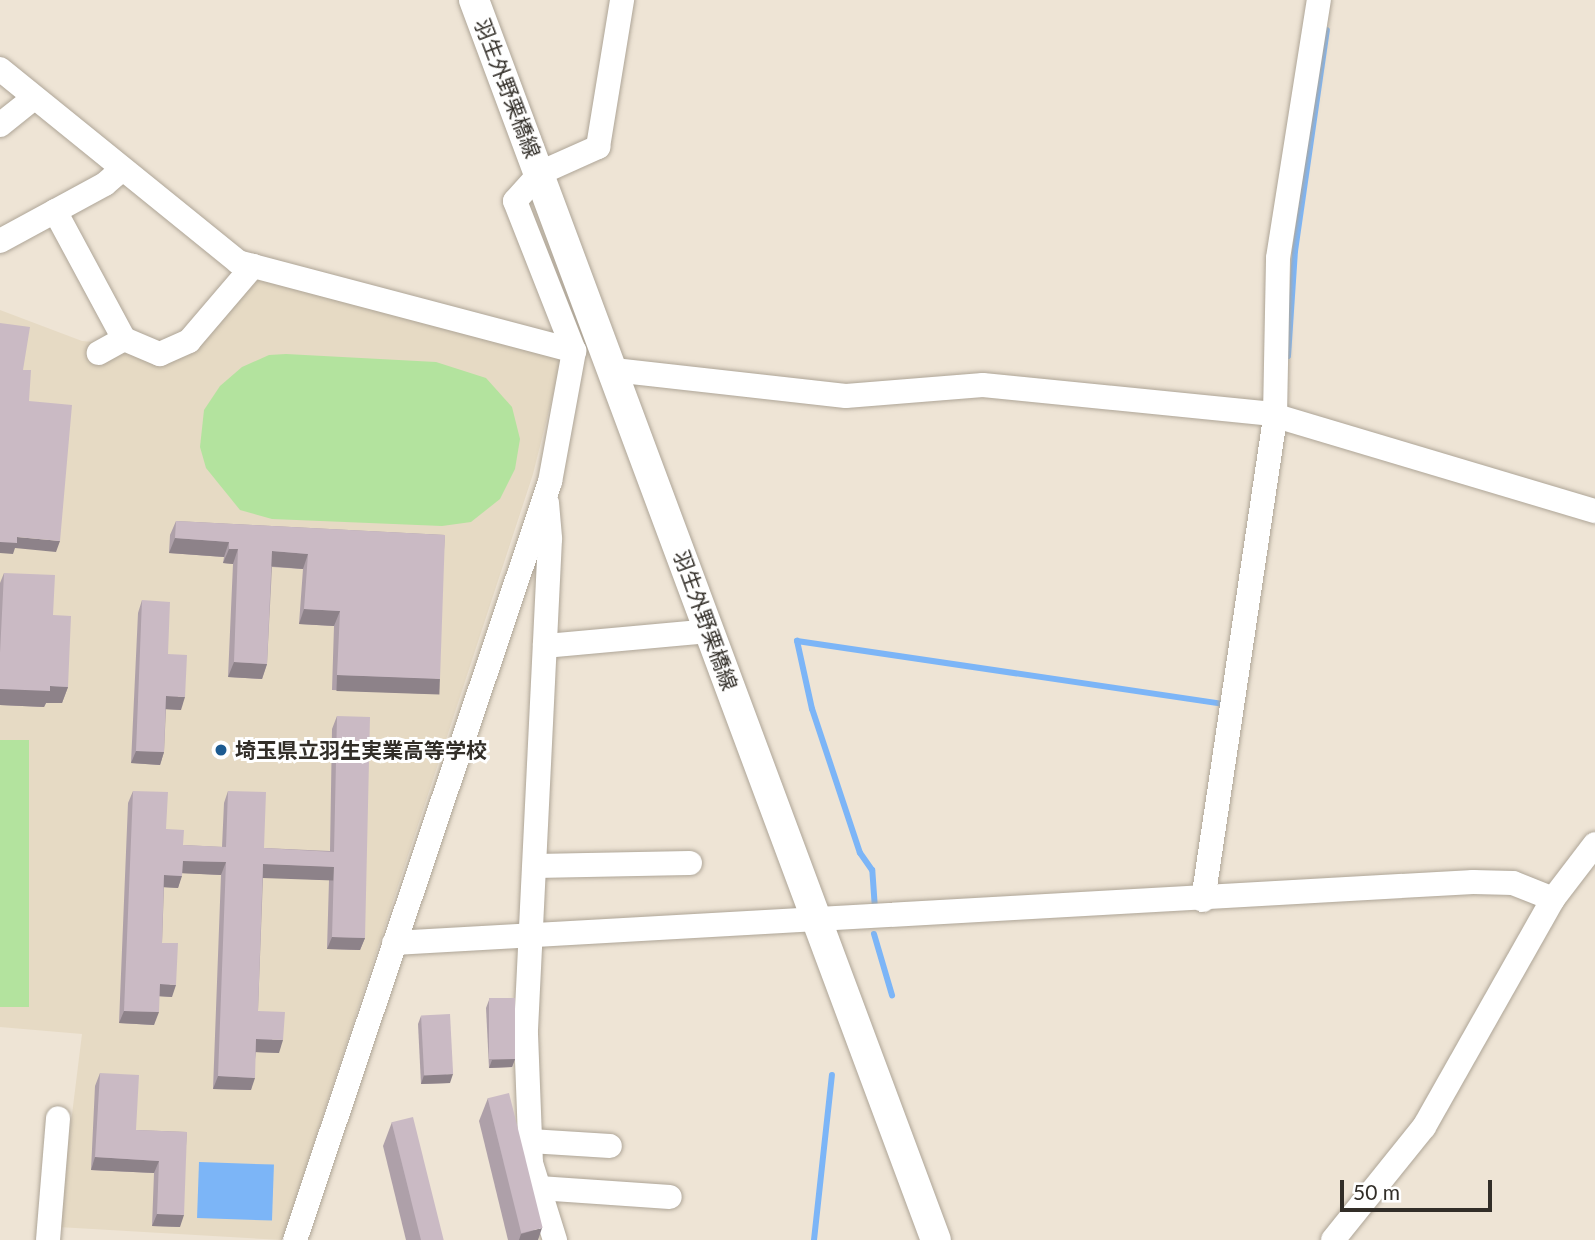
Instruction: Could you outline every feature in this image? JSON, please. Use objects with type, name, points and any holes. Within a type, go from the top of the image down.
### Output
[{"type":"main road","name":"羽生外野栗橋線","points":[[474,0],[936,1240]]},
{"type":"street","points":[[295,1240],[547,493],[574,351],[515,201],[540,173],[598,147],[622,0]]},
{"type":"street","points":[[1203,900],[1275,416],[1278,258],[1319,0]]},
{"type":"street","points":[[0,69],[120,171],[238,262],[574,351]]},
{"type":"street","points":[[0,125],[34,98]]},
{"type":"street","points":[[0,241],[105,184],[120,171]]},
{"type":"street","points":[[55,211],[124,339],[160,354],[189,341],[253,266]]},
{"type":"street","points":[[99,353],[124,339]]},
{"type":"street","points":[[614,370],[846,396],[983,385],[1275,416],[1595,511]]},
{"type":"street","points":[[547,493],[550,539],[526,1034],[530,1141],[539,1188],[555,1240]]},
{"type":"street","points":[[545,646],[710,631]]},
{"type":"street","points":[[1333,1240],[1424,1127],[1548,908],[1595,844]]},
{"type":"street","points":[[535,866],[690,863]]},
{"type":"street","points":[[394,943],[816,922],[1473,882],[1513,883],[1548,908]]},
{"type":"street","points":[[48,1240],[58,1118]]},
{"type":"street","points":[[530,1141],[610,1146]]},
{"type":"street","points":[[539,1188],[670,1197]]},
{"type":"shaded area","name":"埼玉県立羽生実業高等学校","points":[[260,278],[564,350],[533,474],[282,1240],[58,1227],[82,1034],[0,1027],[0,310],[82,341],[186,350]]},
{"type":"green space","points":[[269,355],[436,362],[486,378],[512,407],[520,439],[515,469],[500,499],[471,522],[442,526],[272,519],[240,510],[206,468],[200,447],[204,410],[220,386],[242,367]]},
{"type":"green space","points":[[0,740],[29,740],[29,1007],[0,1007]]},
{"type":"water","points":[[199,1162],[274,1165],[272,1221],[197,1218]]},
{"type":"building","points":[[0,323],[30,327],[23,370],[31,370],[29,401],[72,405],[60,541],[17,537],[17,543],[0,542]]},
{"type":"building","points":[[176,521],[445,535],[440,679],[337,675],[340,611],[304,609],[308,554],[272,551],[267,664],[234,662],[238,549],[229,549],[229,542],[175,538]]},
{"type":"building","points":[[4,573],[55,575],[53,615],[71,616],[68,687],[50,686],[50,691],[0,689]]},
{"type":"building","points":[[142,600],[170,602],[168,654],[187,655],[185,697],[166,696],[164,752],[136,751]]},
{"type":"building","points":[[337,716],[370,717],[365,938],[332,937],[334,867],[263,864],[258,1011],[285,1012],[283,1040],[256,1039],[255,1078],[218,1076],[226,862],[183,861],[182,876],[164,875],[162,943],[178,943],[176,985],[160,984],[159,1012],[124,1011],[133,791],[168,792],[166,829],[184,830],[183,845],[226,847],[228,791],[266,792],[264,848],[334,852]]},
{"type":"building","points":[[489,998],[515,998],[515,1059],[489,1059]]},
{"type":"building","points":[[450,1014],[453,1074],[424,1075],[421,1016]]},
{"type":"building","points":[[100,1073],[139,1075],[136,1130],[187,1132],[184,1215],[157,1214],[159,1161],[95,1157]]},
{"type":"building","points":[[509,1093],[543,1228],[521,1233],[488,1098]]},
{"type":"building","points":[[413,1117],[444,1240],[421,1240],[392,1122]]},
{"type":"waterway","points":[[1288,356],[1295,251],[1327,30]]},
{"type":"waterway","points":[[875,909],[872,870],[860,853],[812,709],[797,641],[1219,703]]},
{"type":"waterway","points":[[874,934],[892,995]]},
{"type":"waterway","points":[[814,1240],[832,1075]]},
{"type":"place","name":"埼玉県立羽生実業高等学校","points":[[221,750]]}]
